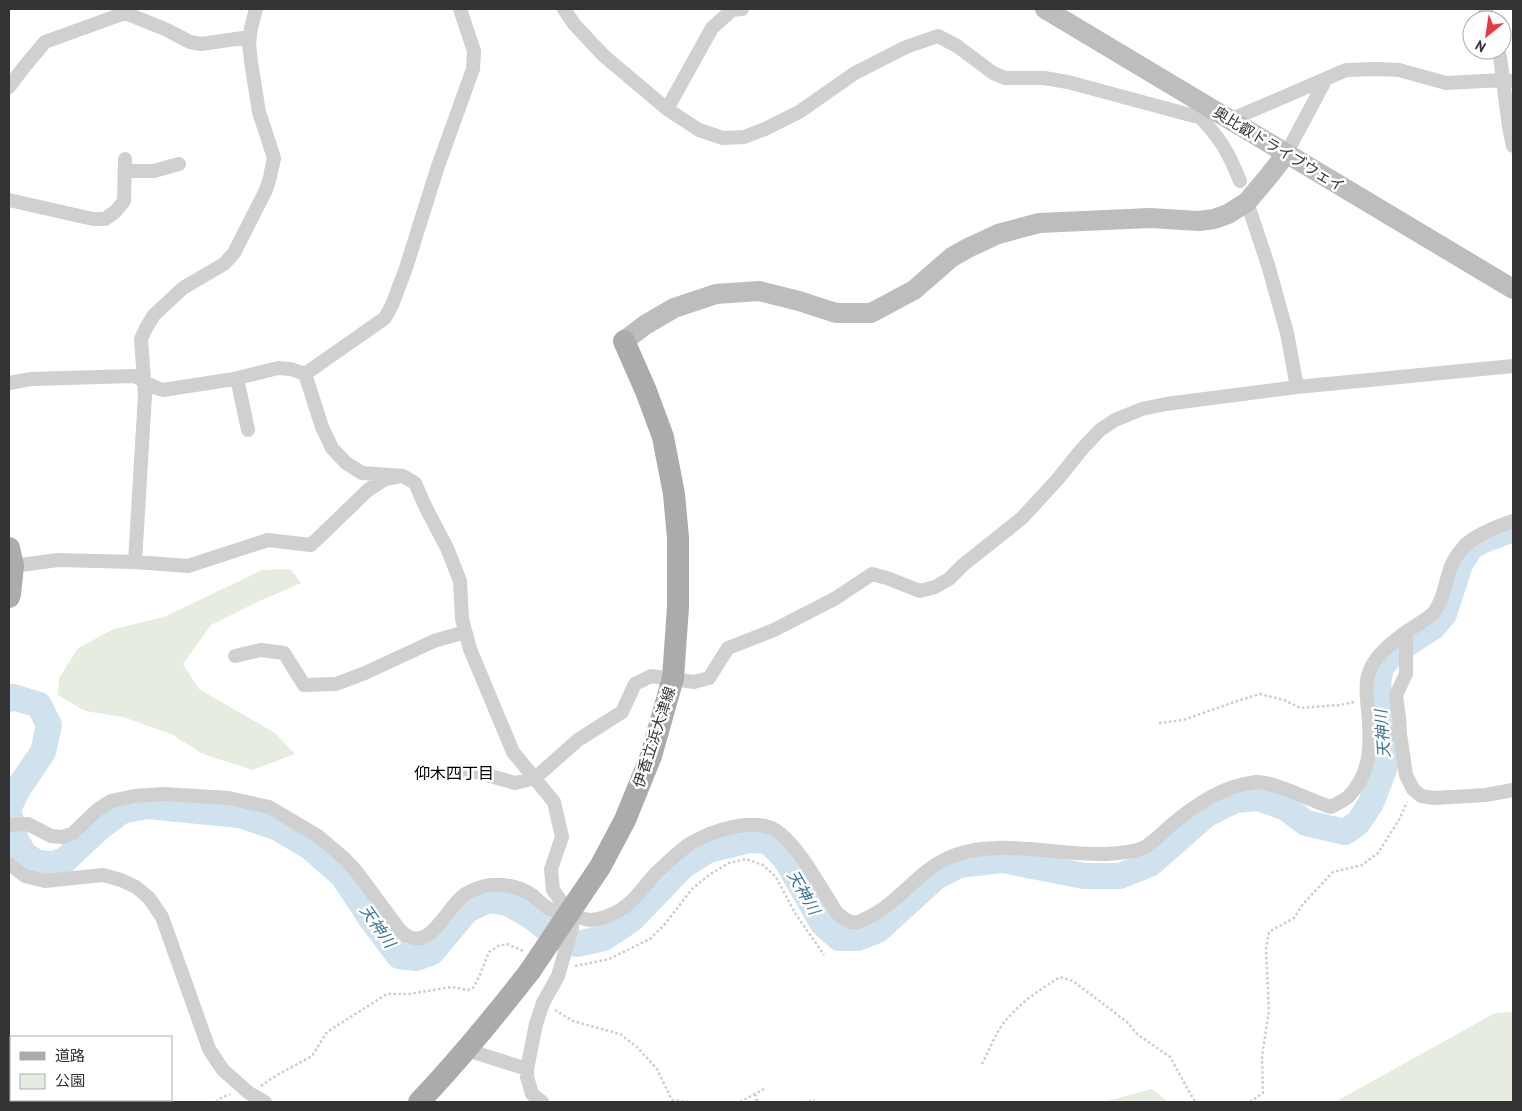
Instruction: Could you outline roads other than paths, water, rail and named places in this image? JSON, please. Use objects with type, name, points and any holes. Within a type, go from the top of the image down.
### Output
[{"type":"main road","name":"伊香立浜大津線","points":[[419,1102],[486,1027],[528,962],[574,915],[625,820],[651,756],[673,678],[678,607],[678,538],[674,494],[663,437],[646,391],[624,341]]},
{"type":"main road","points":[[9,597],[11,557]]},
{"type":"street","points":[[135,562],[145,395],[141,339],[154,315],[183,288],[224,264],[234,253],[266,190],[274,158],[259,112],[251,62],[250,37],[256,9]]},
{"type":"street","points":[[306,374],[385,318],[392,305],[406,268],[437,169],[473,69],[474,51],[460,9]]},
{"type":"street","points":[[564,9],[574,24],[604,56],[668,109],[699,130],[723,138],[744,138],[799,112],[855,73],[906,47],[938,36],[957,46],[994,73],[1005,78],[1044,78],[1068,82],[1184,114],[1194,116],[1203,111],[1230,156],[1240,180]]},
{"type":"street","points":[[668,109],[712,28],[732,10],[742,9]]},
{"type":"street","name":"奥比叡ドライブウェイ","points":[[1045,9],[1203,111],[1230,120],[1513,289]]},
{"type":"street","points":[[9,88],[45,42],[126,11],[190,42],[201,44],[250,37]]},
{"type":"street","points":[[1501,60],[1508,80],[1509,127],[1513,146]]},
{"type":"street","points":[[1230,120],[1346,70],[1399,70],[1446,83],[1508,80]]},
{"type":"street","points":[[624,341],[645,325],[674,308],[716,294],[759,290],[836,313],[871,313],[914,290],[952,258],[968,248],[998,234],[1039,223],[1150,218],[1199,221],[1214,219],[1228,214],[1247,202],[1286,154],[1326,79]]},
{"type":"street","points":[[9,200],[93,219],[105,219],[116,211],[124,201],[125,165],[154,170],[179,164]]},
{"type":"street","points":[[1247,202],[1268,265],[1287,334],[1297,387]]},
{"type":"street","points":[[458,771],[473,771],[515,784],[535,778],[578,740],[622,712],[635,684],[651,676],[694,682],[709,678],[728,648],[774,630],[836,598],[872,574],[920,591],[935,587],[949,579],[963,565],[1022,518],[1057,480],[1082,448],[1100,430],[1115,420],[1166,404],[1297,387],[1513,366]]},
{"type":"street","points":[[9,383],[32,379],[118,375],[134,376],[144,380],[152,387],[163,390],[238,378],[278,368],[291,369],[306,374]]},
{"type":"street","points":[[306,374],[322,428],[332,448],[346,463],[362,472],[402,476],[415,483],[447,548],[460,581],[462,619],[470,649],[513,752],[554,802],[562,837],[551,869],[553,890],[574,915]]},
{"type":"street","points":[[238,378],[248,430]]},
{"type":"street","points":[[11,557],[188,566],[268,540],[311,545],[368,490],[385,479],[402,476]]},
{"type":"street","points":[[9,825],[28,824],[51,836],[62,837],[73,833],[97,810],[111,801],[134,796],[164,794],[229,798],[269,808],[318,836],[350,865],[399,929],[412,939],[426,936],[464,896],[475,888],[487,886],[509,886],[522,889],[550,909],[591,920],[613,914],[631,902],[657,873],[689,844],[716,831],[738,826],[759,825],[776,831],[796,849],[837,914],[847,921],[857,922],[876,914],[924,873],[945,859],[962,852],[978,849],[1014,848],[1086,855],[1116,854],[1141,849],[1191,808],[1218,792],[1238,785],[1258,782],[1275,786],[1331,807],[1347,798],[1358,783],[1368,761],[1374,735],[1366,691],[1368,675],[1377,658],[1406,632],[1434,612],[1444,592],[1454,559],[1462,548],[1471,540],[1495,527],[1513,521]]},
{"type":"street","points":[[235,656],[261,650],[284,653],[304,685],[336,684],[365,673],[434,640],[465,632]]},
{"type":"street","points":[[1406,632],[1406,674],[1396,695],[1399,717],[1397,735],[1406,775],[1413,789],[1421,796],[1434,798],[1486,795],[1513,790]]},
{"type":"street","points":[[1374,735],[1397,735]]},
{"type":"street","points":[[9,864],[26,876],[45,881],[103,875],[136,887],[149,898],[162,917],[209,1049],[223,1070],[250,1094],[265,1102]]},
{"type":"street","points":[[542,1102],[532,1094],[527,1078],[527,1069],[536,1024],[543,1003],[561,968],[574,915]]},
{"type":"street","points":[[466,1050],[527,1069]]},
{"type":"waterway","name":"天神川","points":[[9,813],[16,840],[24,854],[37,863],[53,864],[65,860],[97,830],[122,811],[147,806],[240,815],[278,828],[310,847],[343,876],[399,956],[416,958],[432,952],[467,910],[488,900],[508,903],[532,917],[559,938],[577,944],[604,938],[631,920],[683,866],[708,850],[749,840],[768,841],[785,858],[823,924],[839,938],[857,938],[878,930],[936,877],[959,865],[1002,860],[1084,876],[1120,876],[1150,864],[1207,814],[1235,800],[1258,798],[1286,808],[1306,823],[1345,832],[1358,823],[1371,803],[1385,767],[1385,744],[1378,683],[1381,667],[1392,654],[1433,627],[1444,614],[1460,564],[1470,548],[1481,541],[1513,529]]},
{"type":"waterway","name":"天神川","points":[[9,699],[13,697],[39,705],[49,725],[43,752],[18,789],[9,807]]},
{"type":"district","name":"仰木四丁目","points":[[454,773]]}]
